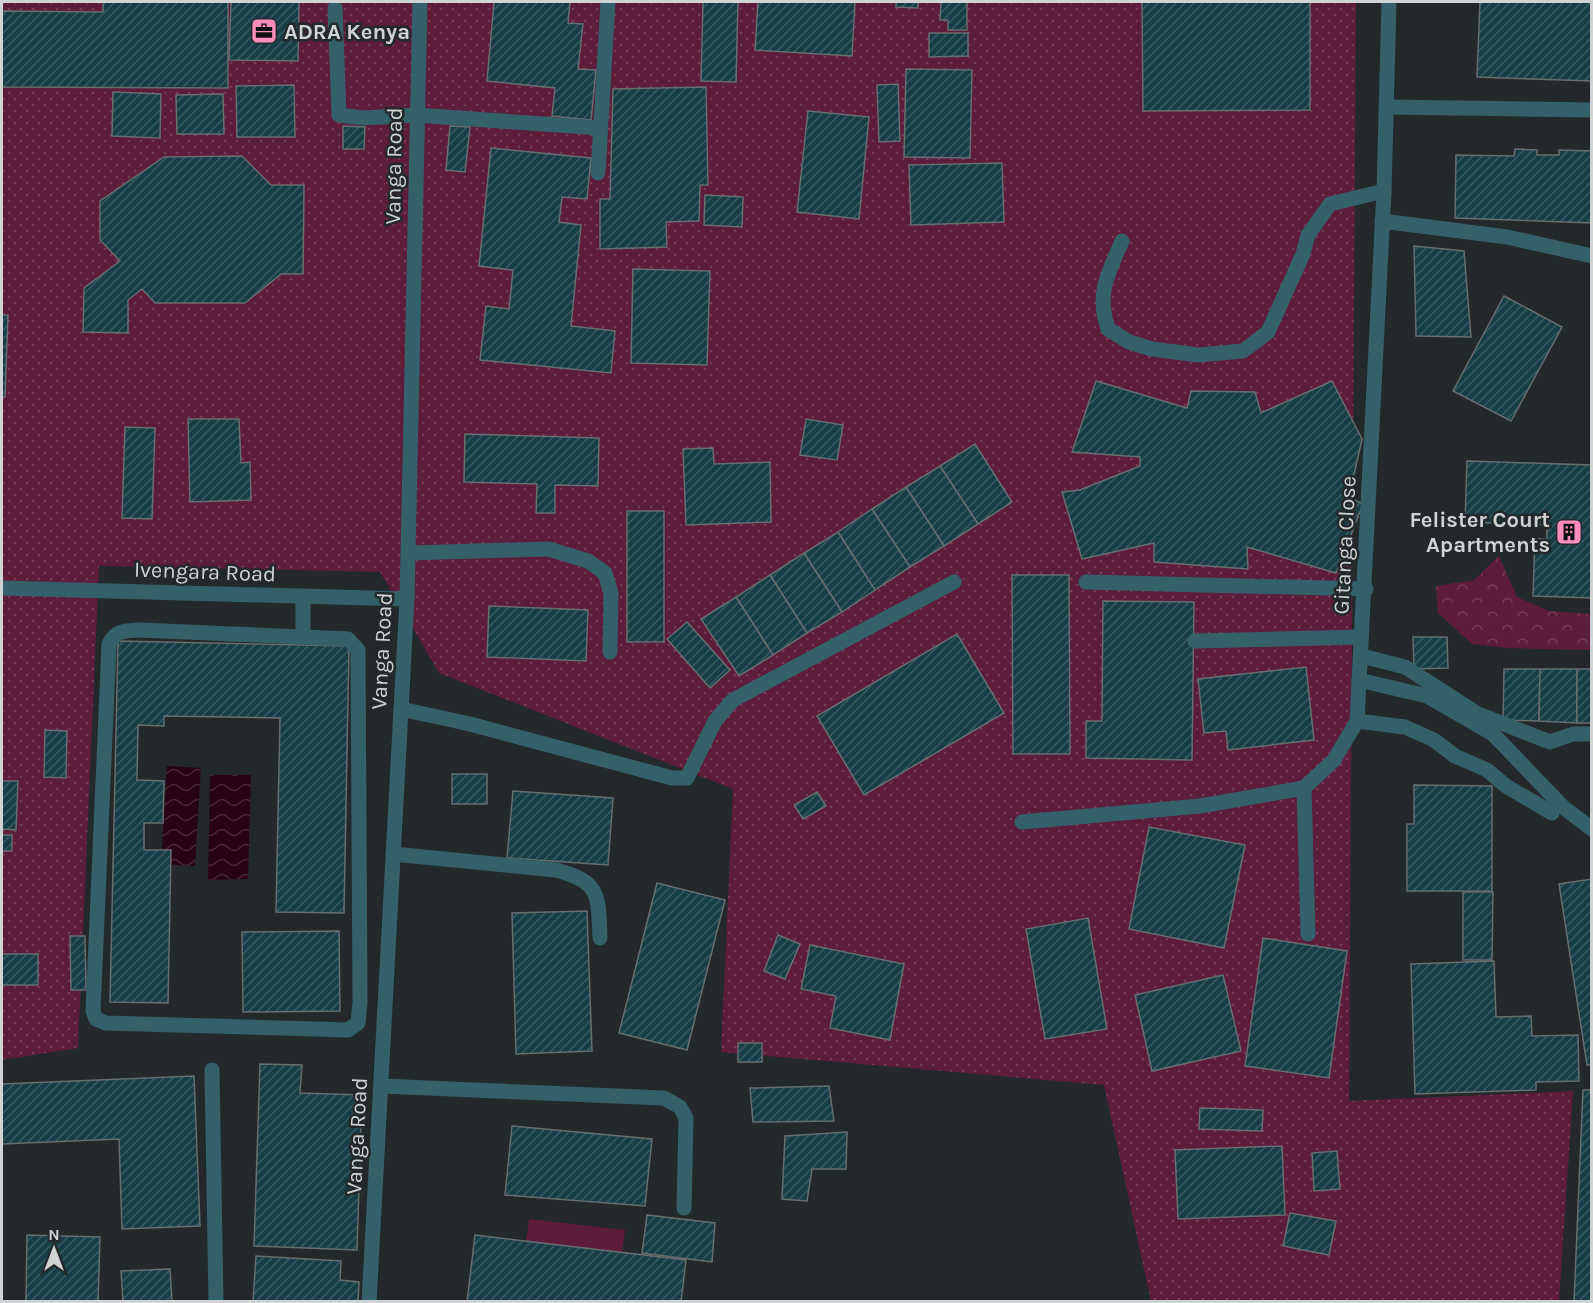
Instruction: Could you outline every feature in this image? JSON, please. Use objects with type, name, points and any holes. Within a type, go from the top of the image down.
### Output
[{"type":"street","name":"Vanga Road","points":[[369,1302],[407,599],[420,2]]},
{"type":"street","points":[[598,173],[608,2]]},
{"type":"street","name":"Gitanga Close","points":[[1304,788],[1334,760],[1357,721],[1366,589],[1388,107],[1389,2]]},
{"type":"street","points":[[335,8],[339,115],[363,118],[416,116],[600,128]]},
{"type":"street","points":[[1388,107],[1592,110]]},
{"type":"street","points":[[1122,241],[1103,288],[1103,314],[1108,329],[1129,342],[1152,349],[1198,355],[1243,351],[1268,332],[1303,254],[1308,235],[1330,204],[1384,191]]},
{"type":"street","points":[[1382,221],[1507,237],[1592,256]]},
{"type":"street","points":[[408,553],[548,549],[588,561],[605,573],[611,593],[610,652]]},
{"type":"street","points":[[401,708],[672,778],[687,778],[715,722],[733,700],[954,582]]},
{"type":"street","points":[[1086,582],[1366,589]]},
{"type":"street","name":"Ivengara Road","points":[[2,588],[407,599]]},
{"type":"street","points":[[303,596],[303,636]]},
{"type":"street","points":[[140,630],[303,636],[348,639],[358,650],[358,1023],[348,1030],[332,1031],[106,1023],[96,1019],[93,1011],[109,644],[114,635],[122,631],[140,630]]},
{"type":"street","points":[[1196,642],[1361,637]]},
{"type":"street","points":[[1362,656],[1406,667],[1478,714],[1550,742],[1574,734],[1592,734]]},
{"type":"street","points":[[1359,680],[1427,696],[1493,734],[1563,807],[1592,829]]},
{"type":"street","points":[[1357,721],[1406,727],[1434,740],[1455,756],[1487,770],[1506,786],[1552,813]]},
{"type":"street","points":[[1022,822],[1200,806],[1304,788],[1308,934]]},
{"type":"street","points":[[393,854],[556,870],[580,877],[593,888],[599,910],[600,938]]},
{"type":"street","points":[[212,1070],[216,1302]]},
{"type":"street","points":[[381,1086],[664,1098],[680,1107],[686,1118],[684,1208]]},
{"type":"green space","points":[[2,2],[1356,2],[1349,1101],[1573,1091],[1559,1301],[1151,1301],[1104,1085],[721,1052],[733,789],[439,673],[380,572],[99,566],[78,1048],[2,1060]]},
{"type":"green space","points":[[1499,556],[1517,597],[1549,611],[1591,614],[1591,650],[1506,648],[1472,644],[1438,613],[1436,586],[1474,580]]},
{"type":"green space","points":[[529,1219],[625,1230],[616,1301],[519,1302]]},
{"type":"water","points":[[167,766],[201,768],[195,866],[161,864]]},
{"type":"water","points":[[210,775],[251,775],[248,879],[208,880]]},
{"type":"building","points":[[103,2],[228,2],[228,88],[2,87],[2,11],[103,12]]},
{"type":"building","name":"ADRA Kenya","points":[[231,2],[299,2],[298,61],[229,60]]},
{"type":"building","points":[[494,2],[570,2],[568,23],[583,24],[578,69],[596,70],[591,120],[552,116],[555,88],[487,81]]},
{"type":"building","points":[[703,2],[738,2],[736,82],[701,81]]},
{"type":"building","points":[[758,2],[855,2],[852,56],[755,50]]},
{"type":"building","points":[[896,2],[918,2],[918,8],[896,7]]},
{"type":"building","points":[[941,2],[967,2],[967,30],[948,30],[948,20],[940,20]]},
{"type":"building","points":[[1142,2],[1310,2],[1310,110],[1143,111]]},
{"type":"building","points":[[1480,2],[1592,2],[1592,81],[1477,77]]},
{"type":"building","points":[[929,33],[968,33],[968,56],[929,57]]},
{"type":"building","points":[[906,69],[972,70],[970,158],[904,157]]},
{"type":"building","points":[[898,84],[900,141],[879,142],[877,85]]},
{"type":"building","points":[[294,85],[295,137],[237,137],[236,86]]},
{"type":"building","points":[[706,87],[708,185],[700,185],[699,221],[666,222],[667,247],[600,249],[600,199],[610,199],[613,89]]},
{"type":"building","points":[[113,92],[161,94],[160,138],[112,136]]},
{"type":"building","points":[[223,94],[224,134],[177,134],[176,95]]},
{"type":"building","points":[[808,111],[869,117],[859,219],[797,212]]},
{"type":"building","points":[[343,126],[365,127],[364,149],[343,149]]},
{"type":"building","points":[[450,126],[470,127],[465,172],[446,170]]},
{"type":"building","points":[[491,148],[591,158],[587,199],[562,197],[559,222],[581,225],[571,326],[615,331],[611,373],[480,360],[486,306],[509,309],[513,270],[479,266]]},
{"type":"building","points":[[1515,149],[1537,150],[1537,155],[1559,155],[1559,150],[1592,151],[1592,223],[1455,218],[1456,155],[1514,156]]},
{"type":"building","points":[[242,156],[271,185],[304,185],[303,274],[281,274],[245,303],[155,303],[142,289],[128,300],[128,333],[83,332],[84,288],[120,261],[100,240],[100,201],[164,157]]},
{"type":"building","points":[[1002,163],[1004,222],[911,225],[909,165]]},
{"type":"building","points":[[705,195],[743,197],[742,227],[704,225]]},
{"type":"building","points":[[1414,246],[1464,251],[1471,337],[1416,336]]},
{"type":"building","points":[[633,269],[710,271],[707,365],[631,363]]},
{"type":"building","points":[[1504,296],[1562,327],[1511,421],[1453,391]]},
{"type":"building","points":[[2,315],[8,315],[5,397],[2,397]]},
{"type":"building","points":[[1096,381],[1187,408],[1191,391],[1255,392],[1261,413],[1332,381],[1362,439],[1349,497],[1363,504],[1336,573],[1247,547],[1248,569],[1154,562],[1154,543],[1082,559],[1062,492],[1080,490],[1140,466],[1140,457],[1072,452]]},
{"type":"building","points":[[188,419],[239,419],[241,463],[250,462],[251,500],[190,502]]},
{"type":"building","points":[[806,419],[843,425],[837,460],[800,455]]},
{"type":"building","points":[[125,427],[155,428],[152,519],[122,518]]},
{"type":"building","points":[[465,434],[599,438],[598,486],[555,485],[555,513],[536,513],[537,484],[464,482]]},
{"type":"building","points":[[975,444],[1012,502],[978,524],[940,466]]},
{"type":"building","points":[[713,448],[714,464],[770,462],[771,522],[686,525],[683,449]]},
{"type":"building","name":"Felister Court Apartments","points":[[1467,461],[1592,465],[1592,598],[1533,596],[1535,539],[1547,539],[1547,525],[1465,522]]},
{"type":"building","points":[[940,466],[978,524],[944,546],[906,487]]},
{"type":"building","points":[[906,487],[944,546],[910,567],[872,509]]},
{"type":"building","points":[[872,509],[910,567],[875,590],[838,532]]},
{"type":"building","points":[[627,511],[664,511],[664,642],[627,642]]},
{"type":"building","points":[[838,532],[875,590],[842,612],[804,553]]},
{"type":"building","points":[[804,553],[842,612],[807,633],[770,575]]},
{"type":"building","points":[[770,575],[807,633],[773,655],[736,597]]},
{"type":"building","points":[[1012,575],[1069,575],[1070,754],[1013,754]]},
{"type":"building","points":[[736,597],[773,655],[739,676],[701,619]]},
{"type":"building","points":[[1103,601],[1194,602],[1192,760],[1086,758],[1086,721],[1102,721]]},
{"type":"building","points":[[489,606],[588,610],[586,661],[487,657]]},
{"type":"building","points":[[687,622],[730,670],[710,688],[667,639]]},
{"type":"building","points":[[957,634],[1004,713],[864,795],[817,716]]},
{"type":"building","points":[[1413,637],[1447,637],[1448,668],[1414,669]]},
{"type":"building","points":[[118,641],[349,646],[344,913],[276,912],[280,718],[164,716],[164,726],[138,725],[137,780],[164,781],[163,823],[144,823],[144,850],[171,850],[168,1003],[110,1002]]},
{"type":"building","points":[[1306,667],[1314,740],[1228,750],[1226,731],[1204,733],[1198,679]]},
{"type":"building","points":[[1504,669],[1540,669],[1539,721],[1503,720]]},
{"type":"building","points":[[1540,669],[1577,669],[1577,723],[1539,721]]},
{"type":"building","points":[[1577,669],[1592,669],[1592,723],[1577,723]]},
{"type":"building","points":[[45,730],[67,731],[66,778],[44,777]]},
{"type":"building","points":[[452,774],[487,774],[487,804],[452,804]]},
{"type":"building","points":[[2,781],[18,781],[16,830],[2,829]]},
{"type":"building","points":[[1414,785],[1492,786],[1492,891],[1407,891],[1407,824],[1414,824]]},
{"type":"building","points":[[513,791],[613,798],[608,865],[507,858]]},
{"type":"building","points":[[817,792],[826,806],[803,819],[794,805]]},
{"type":"building","points":[[1149,827],[1245,845],[1224,948],[1129,929]]},
{"type":"building","points":[[2,835],[12,835],[12,851],[2,851]]},
{"type":"building","points":[[1592,879],[1592,1065],[1587,1065],[1559,884]]},
{"type":"building","points":[[657,883],[725,900],[687,1050],[619,1033]]},
{"type":"building","points":[[1463,892],[1493,892],[1492,960],[1463,960]]},
{"type":"building","points":[[587,911],[592,1051],[516,1054],[512,913]]},
{"type":"building","points":[[1088,918],[1107,1029],[1045,1039],[1026,929]]},
{"type":"building","points":[[339,931],[340,1011],[243,1012],[242,932]]},
{"type":"building","points":[[778,935],[800,944],[785,979],[764,971]]},
{"type":"building","points":[[70,936],[85,936],[86,990],[71,990]]},
{"type":"building","points":[[1263,938],[1347,951],[1329,1078],[1245,1066]]},
{"type":"building","points":[[810,945],[904,964],[890,1040],[830,1028],[836,996],[801,989]]},
{"type":"building","points":[[2,954],[38,954],[38,985],[2,985]]},
{"type":"building","points":[[1494,961],[1496,1017],[1531,1016],[1532,1036],[1578,1035],[1579,1081],[1536,1082],[1536,1090],[1415,1094],[1411,964]]},
{"type":"building","points":[[1223,975],[1241,1051],[1152,1071],[1135,995]]},
{"type":"building","points":[[738,1043],[762,1043],[762,1062],[738,1062]]},
{"type":"building","points":[[260,1064],[302,1065],[300,1093],[362,1095],[357,1250],[254,1246]]},
{"type":"building","points":[[194,1076],[200,1226],[122,1229],[119,1139],[2,1144],[2,1084]]},
{"type":"building","points":[[829,1086],[834,1121],[753,1122],[750,1088]]},
{"type":"building","points":[[1583,1090],[1592,1090],[1592,1302],[1574,1302]]},
{"type":"building","points":[[1200,1108],[1263,1110],[1262,1131],[1199,1129]]},
{"type":"building","points":[[512,1126],[652,1139],[645,1206],[505,1195]]},
{"type":"building","points":[[847,1132],[846,1169],[812,1169],[807,1201],[782,1199],[785,1136]]},
{"type":"building","points":[[1282,1146],[1285,1215],[1178,1219],[1175,1150]]},
{"type":"building","points":[[1337,1151],[1340,1189],[1314,1191],[1312,1153]]},
{"type":"building","points":[[1290,1213],[1336,1221],[1329,1255],[1283,1246]]},
{"type":"building","points":[[647,1215],[715,1223],[712,1262],[642,1253]]},
{"type":"building","points":[[27,1235],[100,1237],[98,1302],[26,1302]]},
{"type":"building","points":[[475,1235],[686,1260],[681,1302],[467,1302]]},
{"type":"building","points":[[256,1256],[341,1261],[340,1280],[359,1282],[358,1302],[253,1302]]},
{"type":"building","points":[[170,1269],[172,1302],[123,1302],[121,1271]]},
{"type":"place","name":"ADRA Kenya","points":[[264,31]]},
{"type":"place","name":"Felister Court Apartments","points":[[1569,532]]}]
